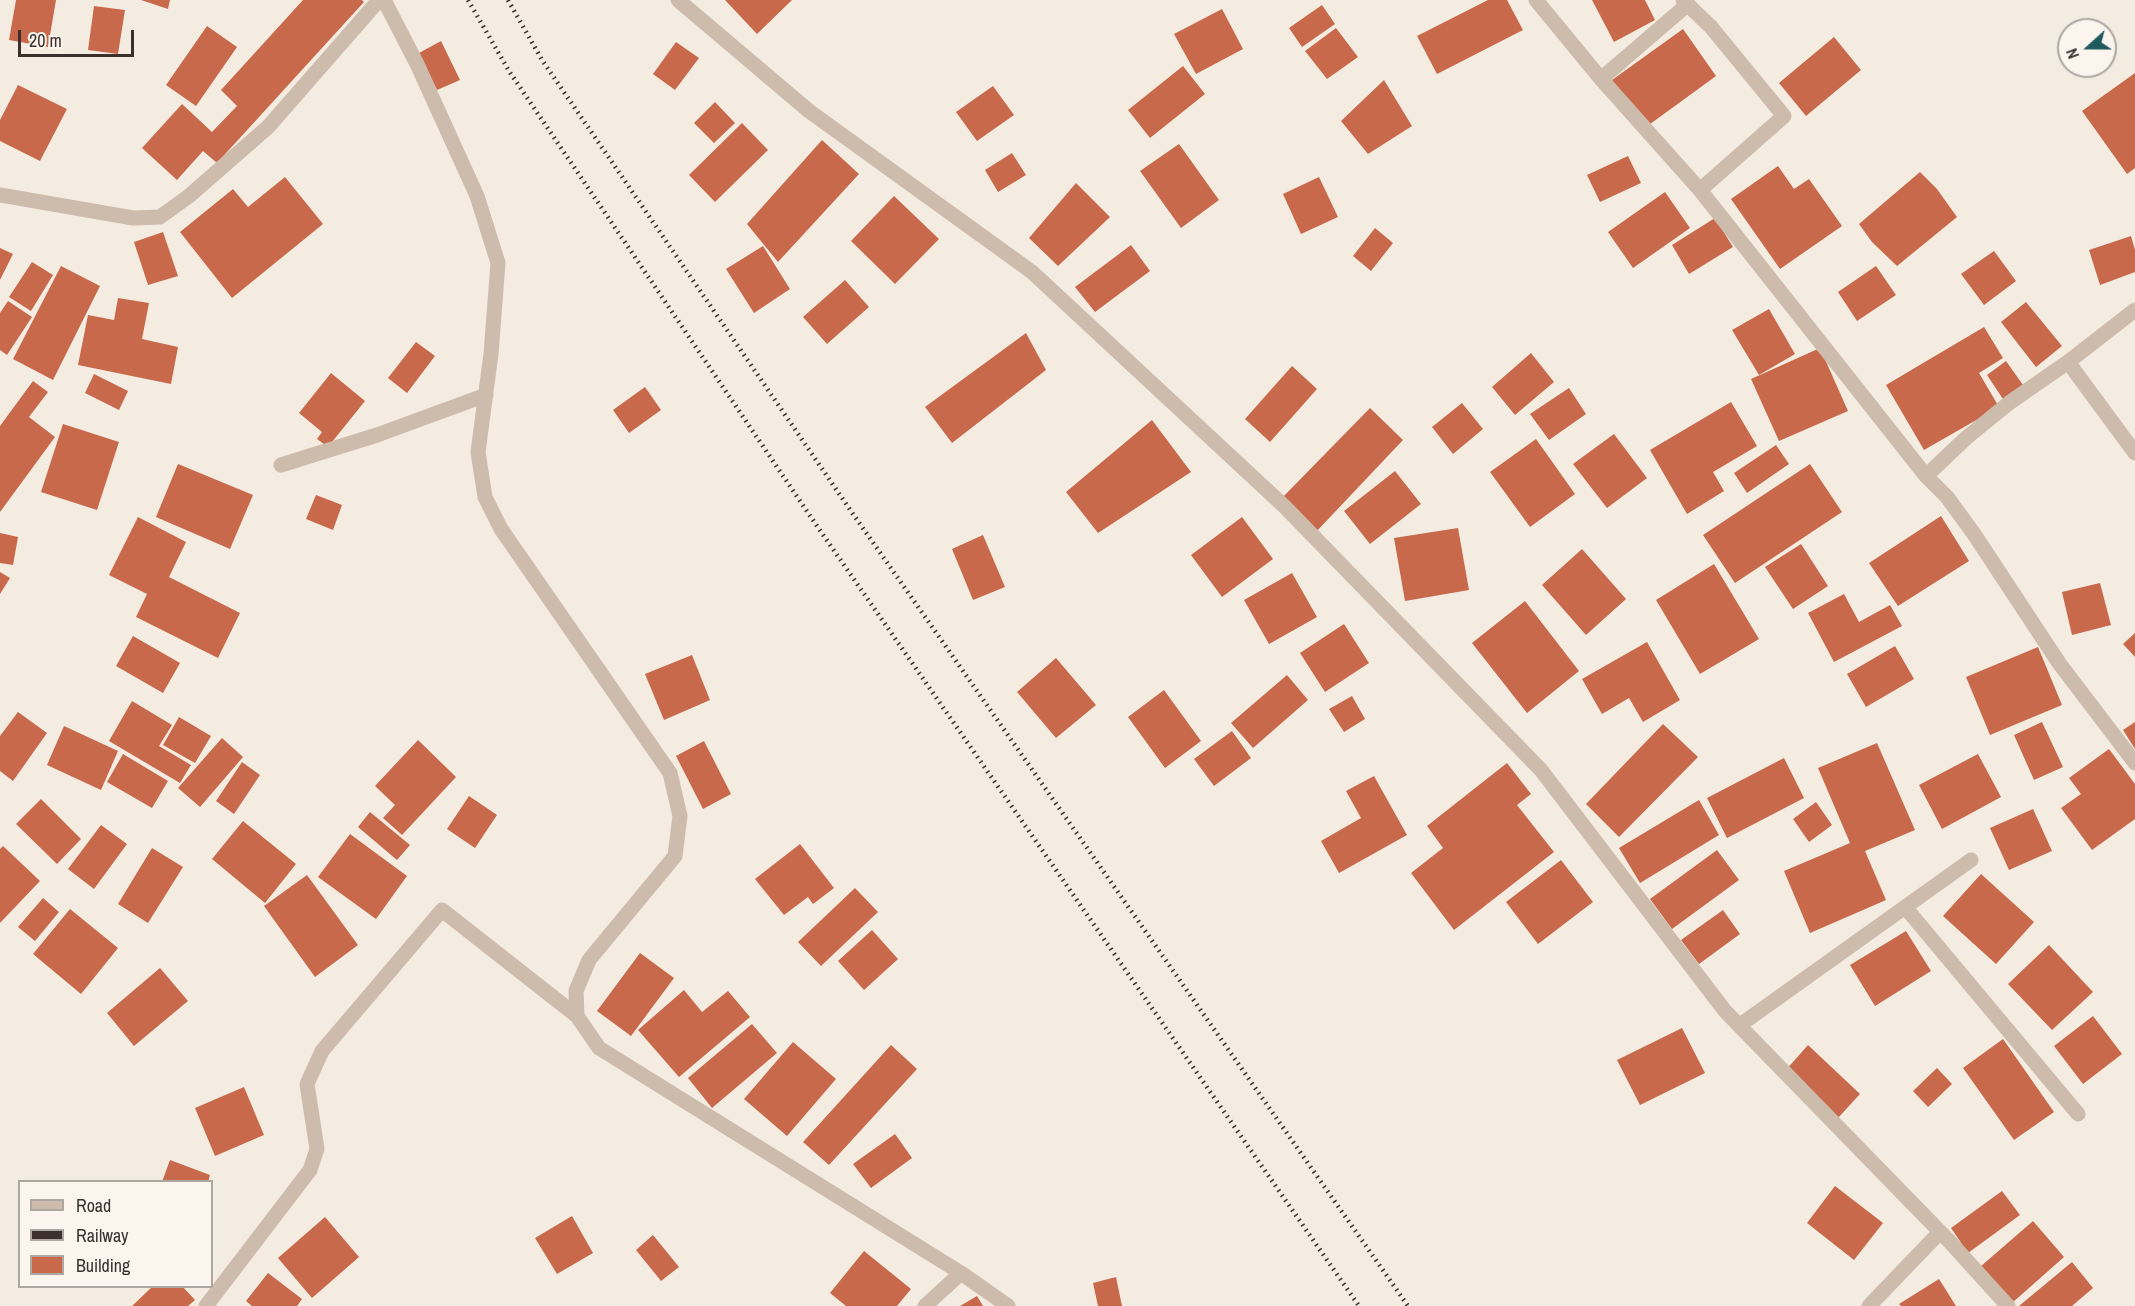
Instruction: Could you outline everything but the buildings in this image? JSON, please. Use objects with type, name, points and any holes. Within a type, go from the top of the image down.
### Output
[{"type":"street","points":[[0,195],[133,218],[160,217],[189,196],[268,127],[379,0]]},
{"type":"street","points":[[384,0],[417,64],[477,195],[498,263],[491,354],[478,452],[485,497],[501,529],[670,773],[680,816],[675,856],[589,960],[576,990],[577,1016]]},
{"type":"street","points":[[678,0],[809,111],[1032,272],[1284,506],[1541,770],[1725,1011],[1940,1232],[2008,1306]]},
{"type":"street","points":[[1536,0],[1600,79],[1700,190],[1926,476],[1947,497],[2059,663],[2135,764]]},
{"type":"street","points":[[1600,79],[1685,2],[1712,27],[1784,116],[1700,190]]},
{"type":"street","points":[[1926,476],[1966,438],[2009,403],[2068,362],[2135,310]]},
{"type":"street","points":[[2068,362],[2135,453]]},
{"type":"street","points":[[281,465],[377,435],[486,395]]},
{"type":"street","points":[[1740,1025],[1971,860]]},
{"type":"street","points":[[1905,907],[2078,1114]]},
{"type":"street","points":[[206,1306],[310,1170],[317,1149],[306,1084],[322,1051],[442,910],[577,1016],[599,1048],[961,1273],[1008,1306]]},
{"type":"street","points":[[1869,1306],[1940,1232]]},
{"type":"street","points":[[925,1306],[961,1273]]},
{"type":"railway","points":[[468,0],[509,71],[819,529],[1359,1306]]},
{"type":"railway","points":[[508,0],[542,60],[853,514],[1408,1306]]}]
